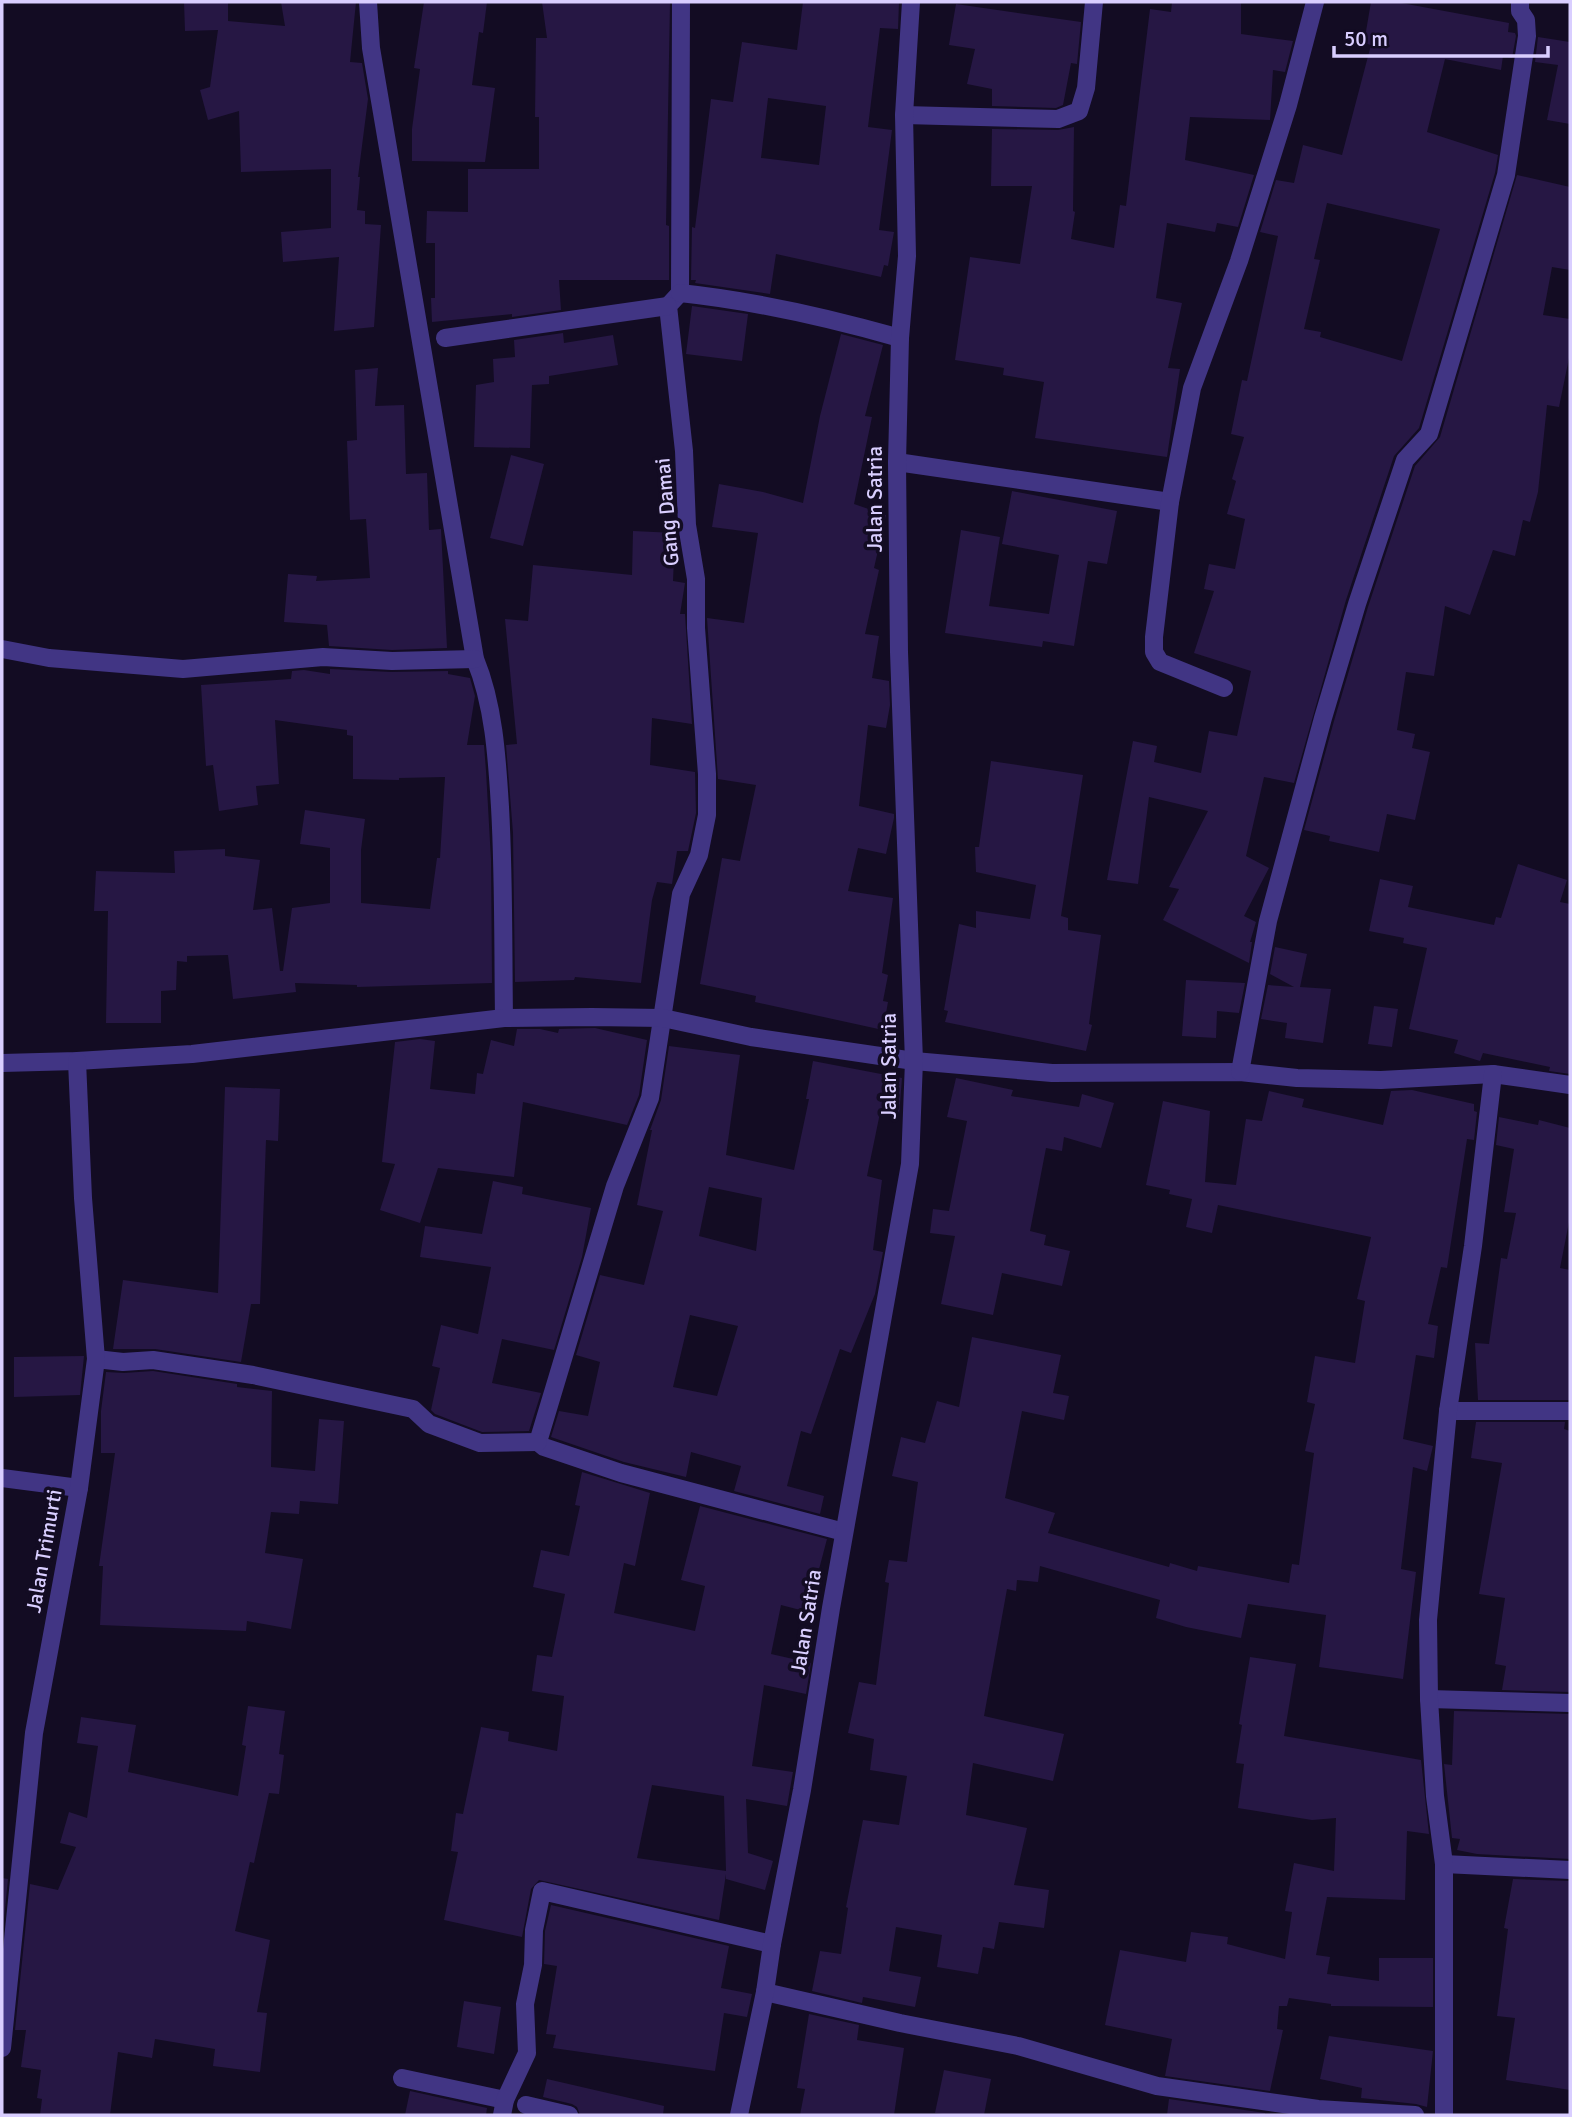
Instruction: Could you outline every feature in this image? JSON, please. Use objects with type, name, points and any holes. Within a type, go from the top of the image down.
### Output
[{"type":"street","points":[[369,2],[371,48],[475,659],[484,681],[497,759],[502,854],[504,1018]]},
{"type":"street","name":"Gang Damai","points":[[538,1442],[615,1186],[650,1098],[681,894],[699,855],[707,815],[707,774],[696,628],[696,579],[687,525],[674,300],[681,2]]},
{"type":"street","name":"Jalan Satria","points":[[739,2115],[765,1992],[802,1790],[844,1532],[910,1164],[914,1061],[900,666],[897,462],[900,338],[907,256],[904,115],[911,2]]},
{"type":"street","points":[[904,115],[1058,119],[1079,111],[1086,88],[1094,2]]},
{"type":"street","points":[[1224,688],[1160,662],[1154,652],[1170,502],[1192,388],[1239,261],[1288,105],[1315,2]]},
{"type":"street","points":[[1240,1072],[1268,921],[1322,718],[1405,460],[1429,434],[1506,176],[1527,36],[1526,20],[1520,11],[1520,2]]},
{"type":"street","points":[[445,338],[674,300],[718,297],[812,313],[900,338]]},
{"type":"street","points":[[897,462],[1170,502]]},
{"type":"street","points":[[2,649],[49,658],[183,669],[323,657],[392,661],[475,659]]},
{"type":"street","points":[[2,1063],[192,1054],[504,1018],[663,1018],[751,1037],[914,1061],[1052,1073],[1240,1072],[1297,1078],[1381,1080],[1493,1074],[1570,1086]]},
{"type":"street","name":"Jalan Trimurti","points":[[2,2048],[34,1732],[79,1488],[96,1359],[83,1198],[77,1061]]},
{"type":"street","points":[[1444,2115],[1444,1864],[1435,1796],[1429,1699],[1428,1620],[1448,1411],[1473,1246],[1493,1074]]},
{"type":"street","points":[[96,1359],[123,1362],[153,1360],[253,1375],[413,1409],[429,1424],[480,1443],[538,1442],[544,1447],[621,1473],[844,1532]]},
{"type":"street","points":[[1448,1411],[1570,1411]]},
{"type":"street","points":[[2,1478],[79,1488]]},
{"type":"street","points":[[1429,1699],[1570,1703]]},
{"type":"street","points":[[1444,1864],[1570,1870]]},
{"type":"street","points":[[401,2078],[503,2108],[527,2053],[525,2004],[533,1965],[534,1930],[542,1891],[772,1944]]},
{"type":"street","points":[[765,1992],[900,2023],[1018,2046],[1157,2086],[1318,2112],[1415,2115]]},
{"type":"street","points":[[526,2105],[569,2115]]},
{"type":"building","points":[[184,2],[228,2],[228,21],[285,26],[281,2],[356,2],[350,62],[362,63],[368,99],[358,177],[357,210],[365,211],[365,224],[381,225],[374,327],[334,331],[339,257],[283,262],[281,232],[331,228],[331,169],[241,172],[239,111],[208,120],[200,90],[210,87],[218,30],[185,31]]},
{"type":"building","points":[[424,2],[487,2],[483,33],[479,32],[472,85],[495,88],[485,162],[412,161],[412,129],[420,69],[414,68]]},
{"type":"building","points":[[542,2],[670,2],[666,225],[669,226],[669,280],[559,280],[561,310],[512,317],[512,314],[432,322],[435,243],[426,243],[427,211],[468,212],[468,169],[539,169],[539,117],[535,117],[536,38],[547,38]]},
{"type":"building","points":[[803,2],[899,2],[898,29],[880,28],[868,127],[892,130],[879,230],[894,232],[888,266],[884,265],[881,277],[776,254],[770,294],[695,283],[696,280],[691,280],[692,227],[695,228],[711,99],[733,102],[742,42],[797,50]],"holes":[[[768,98],[826,106],[819,165],[761,158]]]},
{"type":"building","points":[[1172,2],[1241,2],[1241,34],[1293,41],[1285,72],[1273,70],[1270,120],[1190,117],[1185,160],[1254,175],[1238,227],[1217,223],[1215,232],[1167,223],[1156,298],[1182,303],[1168,368],[1180,369],[1167,457],[1035,438],[1044,382],[1003,375],[1004,368],[955,360],[970,257],[1020,264],[1032,186],[991,186],[992,129],[1058,130],[1074,127],[1075,212],[1071,239],[1114,248],[1120,205],[1126,206],[1150,9],[1171,12]]},
{"type":"building","points":[[1371,2],[1396,2],[1509,23],[1508,32],[1515,33],[1516,36],[1512,58],[1503,56],[1501,70],[1445,59],[1427,132],[1498,155],[1495,173],[1419,428],[1394,456],[1346,600],[1294,783],[1264,777],[1246,856],[1269,868],[1244,916],[1256,922],[1250,942],[1249,963],[1163,920],[1179,889],[1169,887],[1208,811],[1149,797],[1138,884],[1107,880],[1133,741],[1157,746],[1154,762],[1201,773],[1209,731],[1237,736],[1251,671],[1194,653],[1214,591],[1204,589],[1209,564],[1235,569],[1245,519],[1227,514],[1236,481],[1232,479],[1244,437],[1231,434],[1242,380],[1247,381],[1278,236],[1260,232],[1276,180],[1294,183],[1303,145],[1342,155],[1371,45],[1364,43]],"holes":[[[1327,203],[1440,229],[1402,361],[1320,337],[1321,332],[1304,329],[1320,260],[1314,259]]]},
{"type":"building","points":[[956,4],[1081,22],[1077,64],[1071,63],[1063,105],[1056,108],[992,106],[992,89],[967,84],[975,49],[949,45]]},
{"type":"building","points":[[1538,37],[1570,42],[1570,124],[1547,120],[1558,65],[1535,62]]},
{"type":"building","points":[[1517,175],[1570,187],[1570,270],[1552,267],[1543,315],[1570,319],[1570,353],[1559,407],[1547,405],[1538,492],[1530,522],[1523,520],[1515,556],[1493,550],[1470,615],[1445,606],[1434,676],[1406,672],[1397,730],[1415,734],[1412,748],[1430,752],[1415,820],[1387,814],[1379,852],[1329,841],[1330,836],[1304,830],[1334,721],[1368,607],[1415,466],[1440,437]]},
{"type":"building","points":[[692,306],[748,314],[742,361],[686,354]]},
{"type":"building","points":[[563,333],[564,343],[613,335],[618,365],[549,376],[549,384],[532,385],[530,448],[474,447],[476,385],[494,382],[493,359],[515,357],[514,340]]},
{"type":"building","points":[[841,334],[883,345],[865,416],[872,417],[854,504],[886,515],[874,568],[879,570],[865,634],[879,636],[872,678],[889,681],[890,705],[886,728],[868,725],[859,806],[894,814],[894,818],[886,854],[858,848],[848,891],[893,898],[882,973],[888,975],[883,1001],[888,1002],[883,1030],[755,1002],[756,996],[700,984],[722,858],[740,861],[756,785],[718,779],[707,618],[744,623],[758,533],[712,527],[719,484],[803,503],[820,416]]},
{"type":"building","points":[[378,368],[375,406],[404,405],[406,474],[427,473],[429,530],[441,529],[447,648],[392,650],[329,646],[327,625],[284,622],[288,574],[317,576],[316,581],[370,578],[366,519],[350,520],[347,441],[357,440],[355,370]]},
{"type":"building","points":[[511,455],[544,464],[523,546],[490,538]]},
{"type":"building","points":[[1012,491],[1117,511],[1107,564],[1088,561],[1074,646],[1043,641],[1042,647],[945,633],[961,530],[1000,537],[989,606],[1049,614],[1059,555],[1002,544]]},
{"type":"building","points":[[633,531],[675,533],[673,581],[685,583],[680,614],[685,614],[692,724],[652,718],[650,765],[695,772],[696,813],[688,851],[677,851],[672,884],[657,882],[652,900],[641,983],[575,977],[574,980],[515,982],[513,833],[506,745],[517,744],[505,619],[528,621],[533,565],[632,575]]},
{"type":"building","points":[[330,669],[448,671],[448,674],[470,678],[475,696],[467,745],[484,745],[486,771],[491,860],[492,983],[357,987],[295,983],[296,992],[233,999],[228,955],[187,956],[187,962],[177,961],[176,990],[161,991],[161,1023],[106,1023],[108,911],[94,911],[96,871],[175,873],[174,851],[225,849],[225,856],[260,860],[253,910],[272,908],[280,971],[283,971],[292,908],[330,903],[330,848],[300,844],[305,810],[365,819],[361,850],[361,903],[430,909],[437,858],[440,858],[445,777],[353,779],[353,736],[347,735],[347,730],[275,720],[279,784],[256,786],[258,805],[219,811],[213,765],[206,766],[201,685],[291,679],[292,671],[330,674]]},
{"type":"building","points":[[991,761],[1083,775],[1061,916],[1068,918],[1068,930],[1101,935],[1089,1024],[1092,1025],[1086,1051],[945,1022],[948,1011],[944,1010],[959,924],[976,928],[976,911],[1030,919],[1036,885],[976,872],[975,847],[979,847]]},
{"type":"building","points":[[1518,864],[1567,880],[1560,902],[1570,904],[1570,1074],[1549,1071],[1550,1067],[1483,1053],[1480,1061],[1454,1053],[1458,1040],[1409,1029],[1427,948],[1403,943],[1404,938],[1369,931],[1380,879],[1413,886],[1408,907],[1494,925],[1496,917],[1501,918]]},
{"type":"building","points":[[1275,947],[1307,954],[1300,987],[1331,989],[1323,1043],[1285,1038],[1287,1023],[1261,1019],[1268,985],[1294,987],[1270,974]]},
{"type":"building","points":[[1186,980],[1245,983],[1239,1013],[1217,1011],[1216,1038],[1182,1036]]},
{"type":"building","points":[[1374,1006],[1398,1009],[1392,1047],[1368,1044]]},
{"type":"building","points":[[595,1028],[647,1040],[639,1095],[627,1125],[523,1102],[514,1177],[438,1168],[420,1223],[380,1210],[395,1164],[382,1162],[395,1042],[420,1039],[435,1041],[430,1089],[475,1094],[477,1073],[483,1074],[491,1040],[514,1046],[517,1029],[540,1029],[558,1033],[559,1029]]},
{"type":"building","points":[[669,1046],[740,1055],[726,1155],[794,1170],[809,1099],[806,1099],[813,1061],[902,1078],[899,1116],[880,1113],[867,1176],[882,1180],[873,1250],[883,1252],[875,1294],[851,1353],[840,1349],[811,1434],[801,1431],[787,1486],[824,1496],[820,1514],[734,1491],[741,1466],[691,1452],[686,1477],[624,1462],[551,1437],[559,1411],[588,1416],[600,1362],[576,1355],[600,1275],[644,1285],[663,1211],[637,1205],[650,1130],[661,1100]],"holes":[[[709,1187],[762,1198],[756,1251],[699,1236]],[[690,1315],[738,1326],[717,1396],[673,1387]]]},
{"type":"building","points":[[956,1078],[1013,1090],[1011,1096],[1079,1107],[1082,1094],[1114,1103],[1101,1148],[1064,1137],[1062,1151],[1046,1148],[1030,1231],[1046,1235],[1044,1245],[1070,1251],[1062,1286],[1002,1273],[993,1315],[941,1304],[955,1236],[930,1233],[933,1209],[949,1211],[967,1121],[947,1117]]},
{"type":"building","points":[[225,1087],[280,1089],[278,1141],[266,1140],[260,1304],[251,1304],[241,1362],[155,1349],[113,1349],[123,1280],[218,1293]]},
{"type":"building","points":[[1412,1090],[1474,1104],[1474,1111],[1477,1112],[1474,1140],[1467,1139],[1447,1268],[1441,1267],[1428,1324],[1438,1326],[1434,1358],[1416,1355],[1403,1439],[1433,1446],[1427,1471],[1413,1467],[1401,1569],[1416,1572],[1403,1679],[1319,1667],[1326,1615],[1248,1604],[1241,1638],[1156,1618],[1160,1600],[1040,1566],[1038,1582],[1017,1580],[1016,1591],[1007,1589],[984,1716],[1064,1734],[1053,1781],[973,1763],[966,1815],[1027,1828],[1014,1885],[1049,1890],[1044,1928],[999,1922],[994,1949],[983,1947],[978,1974],[937,1967],[942,1935],[896,1927],[889,1971],[921,1977],[915,2007],[863,1997],[862,2003],[812,1991],[820,1951],[841,1954],[846,1907],[863,1820],[899,1825],[907,1776],[870,1770],[874,1739],[848,1733],[859,1682],[876,1685],[889,1583],[885,1582],[889,1560],[907,1562],[918,1482],[892,1476],[901,1437],[925,1443],[937,1401],[959,1407],[972,1337],[1061,1355],[1053,1393],[1069,1396],[1064,1420],[1022,1411],[1005,1498],[1055,1513],[1048,1533],[1169,1567],[1170,1563],[1197,1571],[1198,1566],[1289,1583],[1292,1564],[1299,1565],[1314,1453],[1305,1451],[1315,1404],[1307,1402],[1315,1356],[1355,1363],[1365,1301],[1357,1299],[1371,1237],[1218,1205],[1212,1233],[1186,1227],[1192,1199],[1169,1194],[1170,1190],[1146,1185],[1163,1101],[1210,1111],[1205,1182],[1236,1185],[1246,1119],[1262,1121],[1269,1091],[1304,1099],[1302,1107],[1383,1125],[1391,1091]]},
{"type":"building","points":[[1499,1117],[1538,1125],[1539,1120],[1570,1128],[1570,1217],[1560,1268],[1570,1270],[1570,1400],[1478,1400],[1475,1343],[1489,1344],[1501,1258],[1507,1259],[1516,1213],[1504,1212],[1514,1149],[1496,1145]]},
{"type":"building","points":[[493,1181],[523,1187],[522,1194],[591,1208],[582,1257],[554,1350],[502,1339],[492,1383],[541,1393],[529,1431],[482,1432],[431,1410],[440,1368],[432,1366],[441,1325],[478,1334],[491,1267],[420,1257],[425,1226],[482,1234]]},
{"type":"building","points":[[84,1356],[80,1395],[14,1397],[14,1357]]},
{"type":"building","points":[[153,1371],[272,1391],[271,1467],[315,1471],[319,1419],[344,1421],[338,1504],[300,1501],[299,1514],[271,1512],[265,1553],[303,1559],[291,1629],[247,1621],[246,1631],[100,1625],[103,1566],[99,1566],[115,1453],[101,1453],[101,1411],[106,1372]]},
{"type":"building","points":[[1476,1422],[1565,1422],[1564,1429],[1570,1431],[1570,1692],[1502,1690],[1506,1666],[1495,1664],[1505,1598],[1479,1594],[1502,1463],[1471,1458]]},
{"type":"building","points":[[582,1472],[650,1493],[635,1566],[624,1563],[614,1613],[695,1631],[705,1586],[681,1580],[700,1506],[827,1539],[812,1613],[781,1605],[771,1654],[811,1663],[806,1694],[764,1685],[752,1766],[793,1772],[787,1806],[746,1799],[748,1853],[773,1861],[765,1890],[726,1879],[726,1874],[719,1920],[539,1880],[531,1889],[522,1937],[444,1920],[458,1852],[451,1851],[456,1813],[463,1814],[481,1727],[509,1732],[508,1741],[557,1751],[564,1696],[532,1691],[537,1655],[552,1657],[565,1594],[533,1587],[541,1550],[569,1556],[580,1506],[575,1505]],"holes":[[[652,1785],[724,1796],[726,1871],[637,1858]]]},
{"type":"building","points":[[1250,1657],[1296,1664],[1284,1736],[1421,1760],[1429,1834],[1407,1831],[1405,1900],[1327,1897],[1316,1955],[1330,1957],[1327,1974],[1379,1981],[1379,1958],[1433,1958],[1433,2007],[1331,2006],[1289,1998],[1287,2006],[1279,2006],[1277,2029],[1283,2030],[1270,2091],[1165,2076],[1172,2039],[1105,2025],[1120,1950],[1186,1962],[1191,1932],[1228,1937],[1227,1944],[1285,1959],[1292,1912],[1285,1911],[1294,1863],[1334,1871],[1336,1818],[1312,1820],[1238,1808],[1244,1764],[1236,1763],[1242,1725],[1239,1724]]},
{"type":"building","points":[[248,1706],[285,1711],[279,1754],[284,1755],[279,1794],[269,1793],[254,1863],[250,1862],[235,1931],[270,1940],[257,2012],[267,2013],[260,2072],[213,2066],[215,2049],[155,2039],[152,2058],[118,2052],[110,2115],[40,2115],[42,2099],[37,2098],[41,2070],[21,2067],[26,2030],[15,2030],[30,1884],[58,1890],[76,1847],[60,1843],[69,1812],[87,1818],[98,1746],[77,1743],[81,1717],[136,1725],[128,1772],[238,1796],[246,1746],[242,1745]]},
{"type":"building","points":[[1454,1711],[1570,1714],[1570,1859],[1477,1854],[1457,1850],[1460,1839],[1452,1838],[1444,1764],[1452,1765]]},
{"type":"building","points":[[2,1878],[8,1879],[2,1938]]},
{"type":"building","points":[[1513,1879],[1570,1881],[1570,2090],[1506,2080],[1515,2018],[1497,2016],[1508,1929],[1504,1928]]},
{"type":"building","points":[[551,1905],[729,1946],[721,1988],[752,1994],[747,2017],[724,2013],[715,2071],[553,2048],[556,2035],[546,2034],[557,1966],[544,1964],[545,1931]]},
{"type":"building","points":[[464,2001],[501,2007],[494,2054],[457,2047]]},
{"type":"building","points":[[809,2014],[859,2025],[857,2040],[904,2048],[894,2115],[800,2115],[805,2089],[797,2088]]},
{"type":"building","points":[[1329,2036],[1433,2051],[1427,2107],[1361,2098],[1362,2088],[1320,2079]]},
{"type":"building","points":[[944,2070],[991,2079],[984,2115],[935,2113]]},
{"type":"building","points":[[547,2079],[664,2106],[663,2115],[580,2115],[577,2107],[572,2104],[543,2097]]},
{"type":"building","points":[[410,2091],[487,2108],[486,2115],[405,2115]]},
{"type":"building","points":[[1169,2099],[1265,2113],[1265,2115],[1167,2115]]}]
